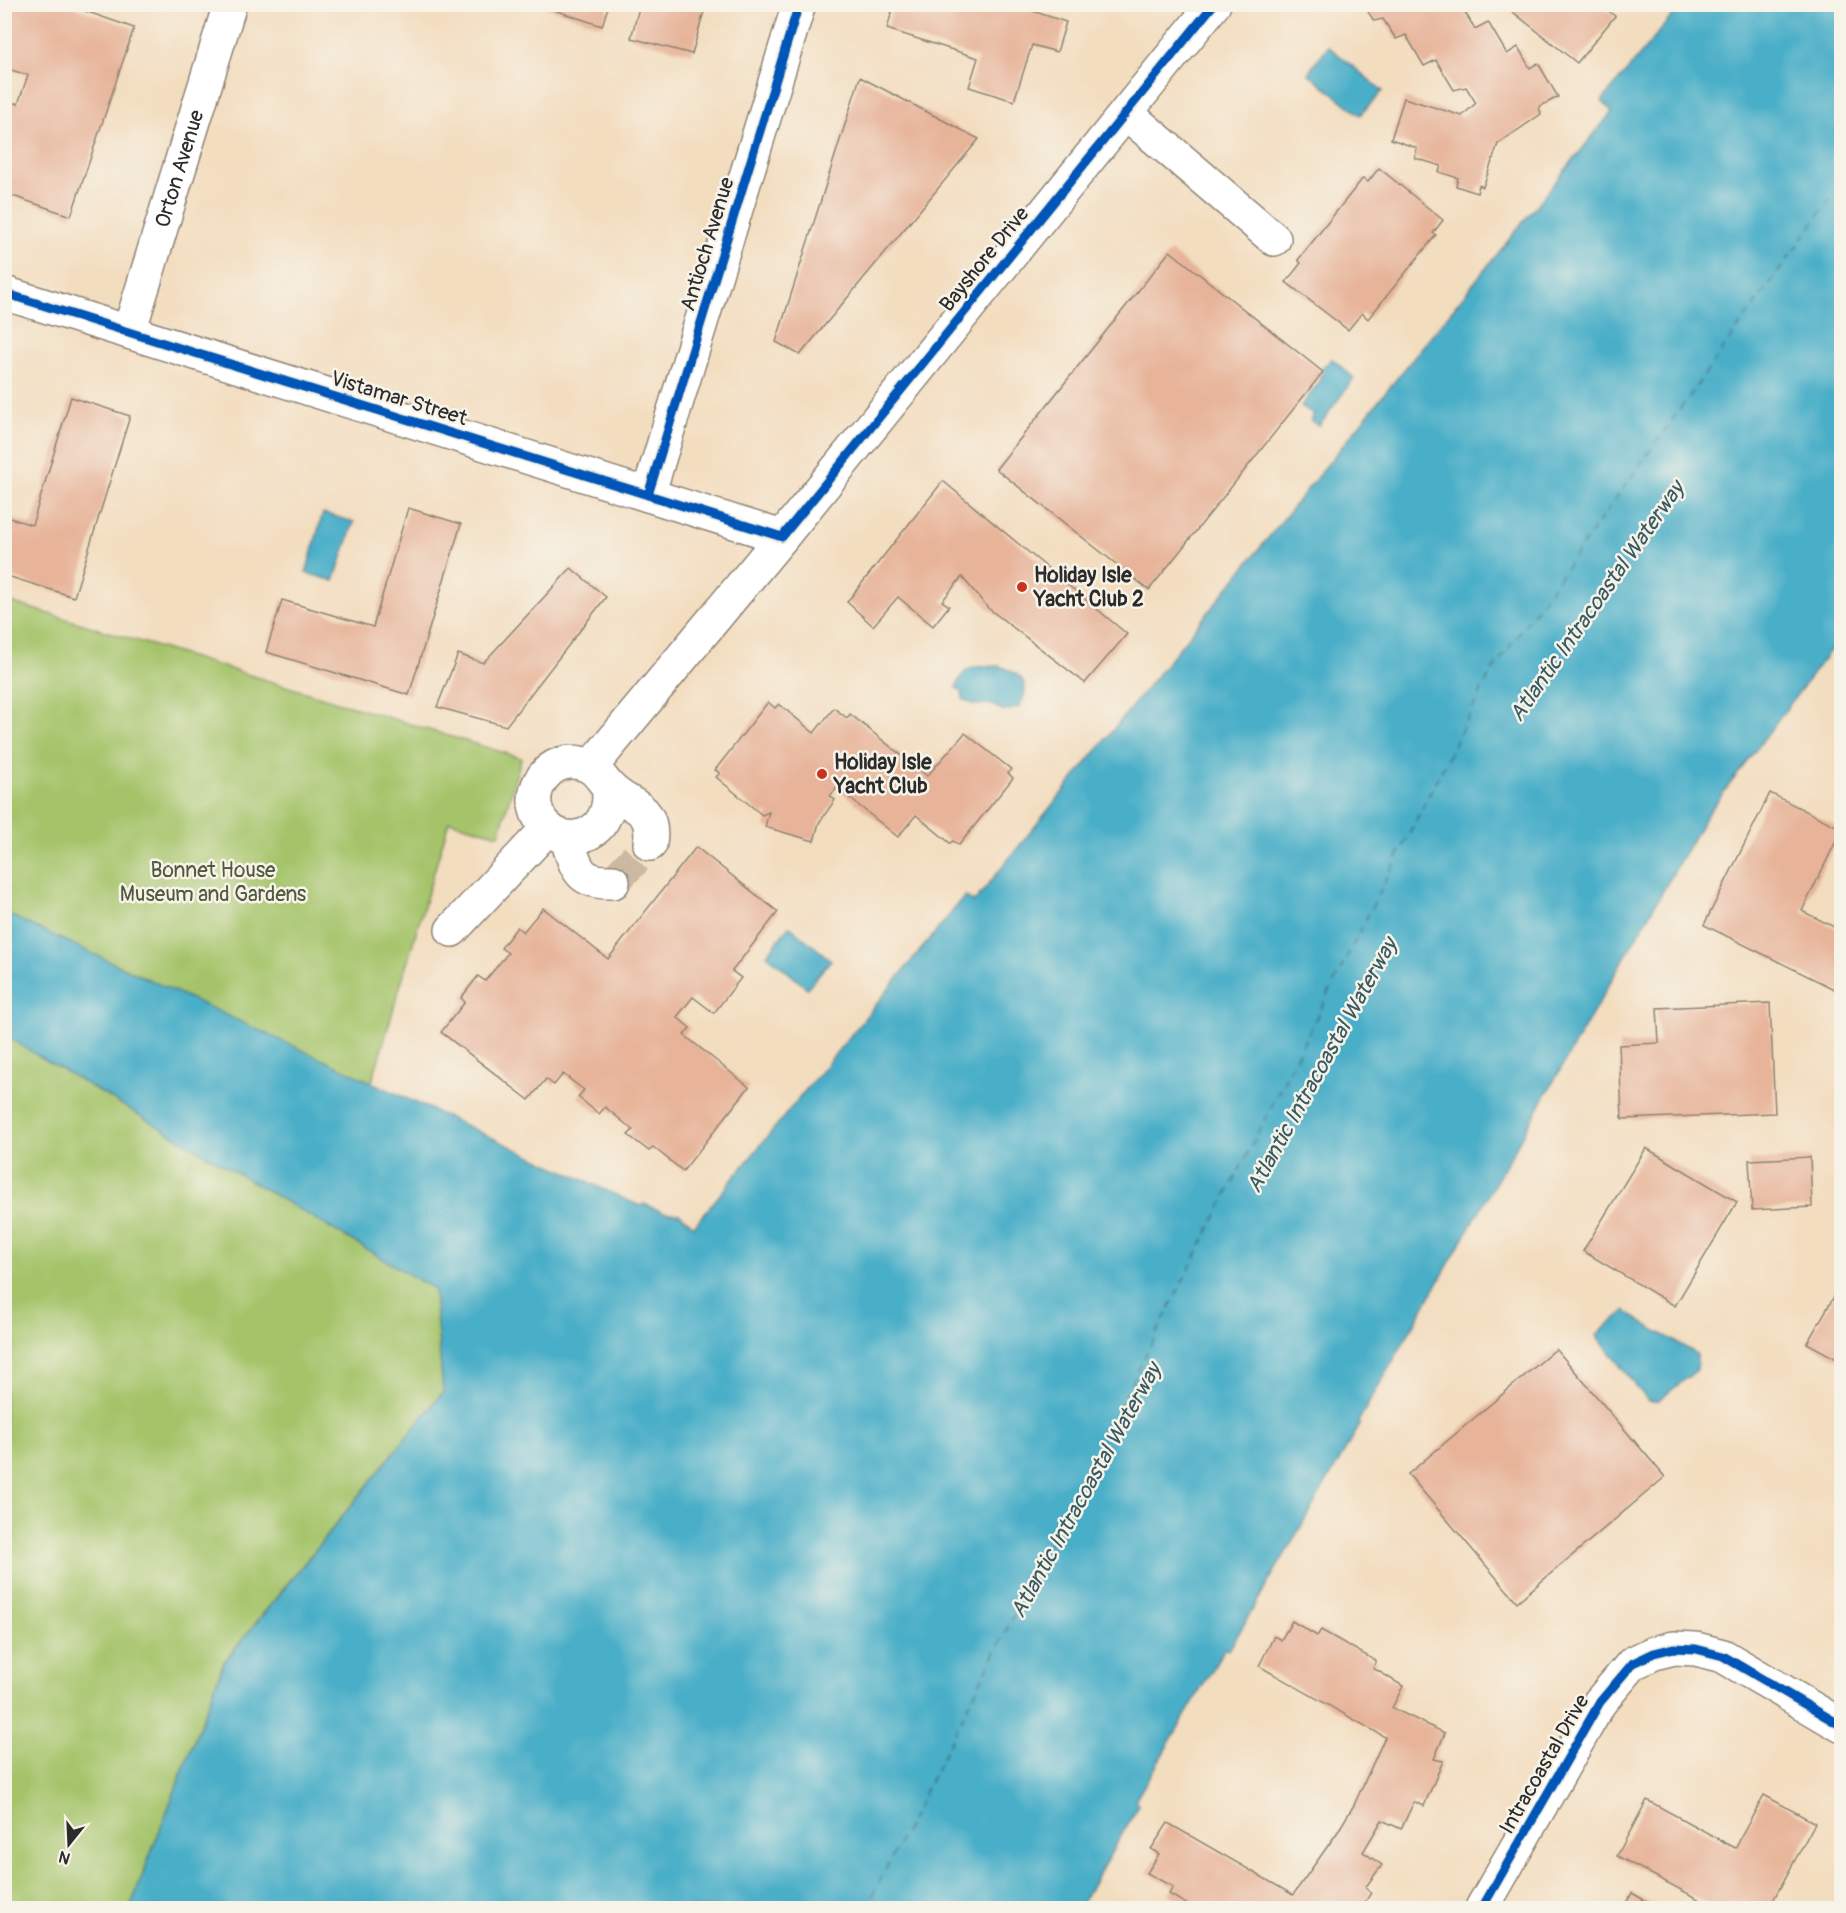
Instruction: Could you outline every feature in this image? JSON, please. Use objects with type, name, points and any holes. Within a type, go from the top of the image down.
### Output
[{"type":"street","name":"Orton Avenue","points":[[129,332],[231,4]]},
{"type":"street","name":"Antioch Avenue","points":[[648,495],[800,4]]},
{"type":"street","name":"Bayshore Drive","points":[[600,777],[782,537],[1214,4]]},
{"type":"street","points":[[1126,113],[1274,239]]},
{"type":"street","name":"Vistamar Street","points":[[4,293],[782,537]]},
{"type":"street","points":[[613,882],[595,882],[579,873],[557,832],[538,815],[535,792],[546,772],[556,765],[579,762],[643,811],[652,828],[650,844]]},
{"type":"street","points":[[557,832],[579,837],[592,833],[602,824],[608,812],[610,800],[600,777]]},
{"type":"street","points":[[452,930],[557,832]]},
{"type":"street","name":"Intracoastal Drive","points":[[1482,1908],[1600,1702],[1633,1664],[1654,1653],[1674,1648],[1696,1649],[1723,1656],[1842,1726]]},
{"type":"green space","name":"Bonnet House Museum and Gardens","points":[[4,600],[521,758],[499,835],[449,821],[329,1227],[434,1289],[443,1392],[224,1662],[130,1908],[5,1908]]},
{"type":"water","name":"Atlantic Intracoastal Waterway","points":[[1681,5],[1841,5],[1841,636],[1706,816],[1358,1422],[1360,1425],[1229,1650],[1225,1648],[1135,1801],[1139,1805],[1079,1908],[130,1908],[224,1663],[443,1392],[434,1289],[5,1036],[5,913],[640,1206],[644,1204],[663,1212],[680,1214],[694,1226],[965,896],[974,902],[1612,112],[1602,101]]},
{"type":"water","points":[[1328,46],[1383,91],[1360,115],[1308,73]]},
{"type":"water","points":[[1332,359],[1354,378],[1319,426],[1311,421],[1314,414],[1301,406],[1319,383],[1323,367]]},
{"type":"water","points":[[323,513],[354,522],[334,581],[306,573]]},
{"type":"water","points":[[999,666],[1019,676],[1025,686],[1019,707],[1004,711],[990,704],[974,705],[963,699],[962,692],[956,688],[967,670]]},
{"type":"water","points":[[789,926],[831,960],[807,988],[767,955]]},
{"type":"water","points":[[1626,1310],[1639,1321],[1697,1354],[1697,1370],[1658,1401],[1648,1401],[1596,1335]]},
{"type":"building","points":[[4,4],[65,4],[134,28],[71,216],[4,193],[4,100],[18,104],[28,75],[4,68]]},
{"type":"building","points":[[536,4],[609,4],[602,26]]},
{"type":"building","points":[[640,4],[706,4],[692,54],[631,38]]},
{"type":"building","points":[[894,4],[1011,4],[1066,22],[1057,52],[1032,45],[1014,101],[969,87],[978,58],[887,29]]},
{"type":"building","points":[[1363,4],[1460,4],[1475,29],[1488,22],[1507,54],[1518,47],[1530,68],[1538,63],[1558,97],[1539,107],[1541,114],[1498,144],[1483,187],[1479,185],[1477,193],[1456,186],[1458,178],[1439,172],[1441,166],[1415,158],[1417,148],[1391,139],[1404,98],[1462,116],[1476,103],[1466,87],[1454,90],[1436,60],[1424,66],[1406,35],[1396,39],[1383,19],[1374,21]]},
{"type":"building","points":[[1503,4],[1600,4],[1615,16],[1577,63]]},
{"type":"building","points":[[860,77],[979,139],[800,355],[776,342]]},
{"type":"building","points":[[1379,168],[1443,220],[1433,233],[1436,235],[1368,319],[1362,313],[1348,330],[1286,282],[1301,263],[1298,260],[1363,178],[1368,182]]},
{"type":"building","points":[[1170,251],[1323,372],[1149,590],[996,469]]},
{"type":"building","points":[[71,397],[130,416],[74,597],[4,575],[4,516],[32,525]]},
{"type":"building","name":"Holiday Isle Yacht Club 2","points":[[943,481],[1127,634],[1085,683],[988,608],[962,577],[942,601],[949,606],[933,626],[898,597],[873,626],[847,602]]},
{"type":"building","points":[[408,508],[461,524],[409,695],[266,652],[282,600],[373,627]]},
{"type":"building","points":[[571,568],[606,597],[506,726],[437,707],[458,654],[483,663]]},
{"type":"building","name":"Holiday Isle Yacht Club","points":[[768,702],[775,708],[779,704],[814,733],[834,708],[847,718],[850,714],[927,776],[965,733],[1012,770],[1008,773],[1013,778],[959,845],[953,841],[950,843],[916,815],[898,837],[837,788],[830,796],[835,800],[819,823],[814,841],[765,827],[769,812],[762,815],[716,777],[720,773],[715,770]]},
{"type":"building","points":[[1770,793],[1842,829],[1802,911],[1842,931],[1842,993],[1704,925]]},
{"type":"building","points":[[696,847],[778,912],[732,971],[741,978],[714,1013],[693,997],[677,1017],[690,1028],[684,1035],[749,1087],[683,1171],[653,1147],[649,1151],[628,1135],[633,1130],[605,1107],[599,1114],[578,1097],[584,1090],[563,1074],[554,1085],[546,1079],[529,1100],[441,1032],[465,1002],[461,998],[478,976],[485,981],[508,953],[501,948],[517,927],[523,932],[543,908],[608,959]]},
{"type":"building","points":[[1770,1003],[1775,1113],[1622,1119],[1619,1045],[1659,1043],[1657,1008]]},
{"type":"building","points":[[1646,1148],[1737,1202],[1675,1306],[1583,1251]]},
{"type":"building","points":[[1810,1157],[1812,1207],[1752,1210],[1749,1160]]},
{"type":"building","points":[[1839,1288],[1842,1289],[1842,1362],[1807,1343]]},
{"type":"building","points":[[1556,1349],[1665,1477],[1517,1602],[1408,1474]]},
{"type":"building","points":[[1292,1621],[1317,1636],[1321,1630],[1376,1661],[1373,1668],[1403,1686],[1392,1708],[1445,1733],[1434,1759],[1443,1761],[1424,1806],[1414,1802],[1401,1829],[1382,1820],[1363,1852],[1382,1865],[1365,1888],[1371,1893],[1361,1908],[1193,1908],[1169,1894],[1173,1887],[1147,1873],[1159,1854],[1151,1849],[1168,1823],[1293,1895],[1354,1805],[1385,1737],[1259,1666],[1274,1636],[1281,1640]]},
{"type":"building","points":[[1764,1795],[1815,1823],[1769,1908],[1715,1908],[1617,1856],[1647,1800],[1735,1848]]},
{"type":"building","points":[[1632,1893],[1658,1908],[1623,1908]]},
{"type":"ferry route","points":[[866,1908],[1490,674],[1842,183]]},
{"type":"tunnel","points":[[613,882],[650,844]]},
{"type":"cycle path","points":[[648,495],[799,4]]},
{"type":"cycle path","points":[[4,293],[782,537],[1214,4]]},
{"type":"cycle path","points":[[1482,1908],[1600,1702],[1633,1663],[1654,1653],[1674,1648],[1696,1649],[1723,1656],[1842,1726]]},
{"type":"place","name":"Holiday Isle Yacht Club 2","points":[[1022,587]]},
{"type":"place","name":"Holiday Isle Yacht Club","points":[[822,774]]}]
